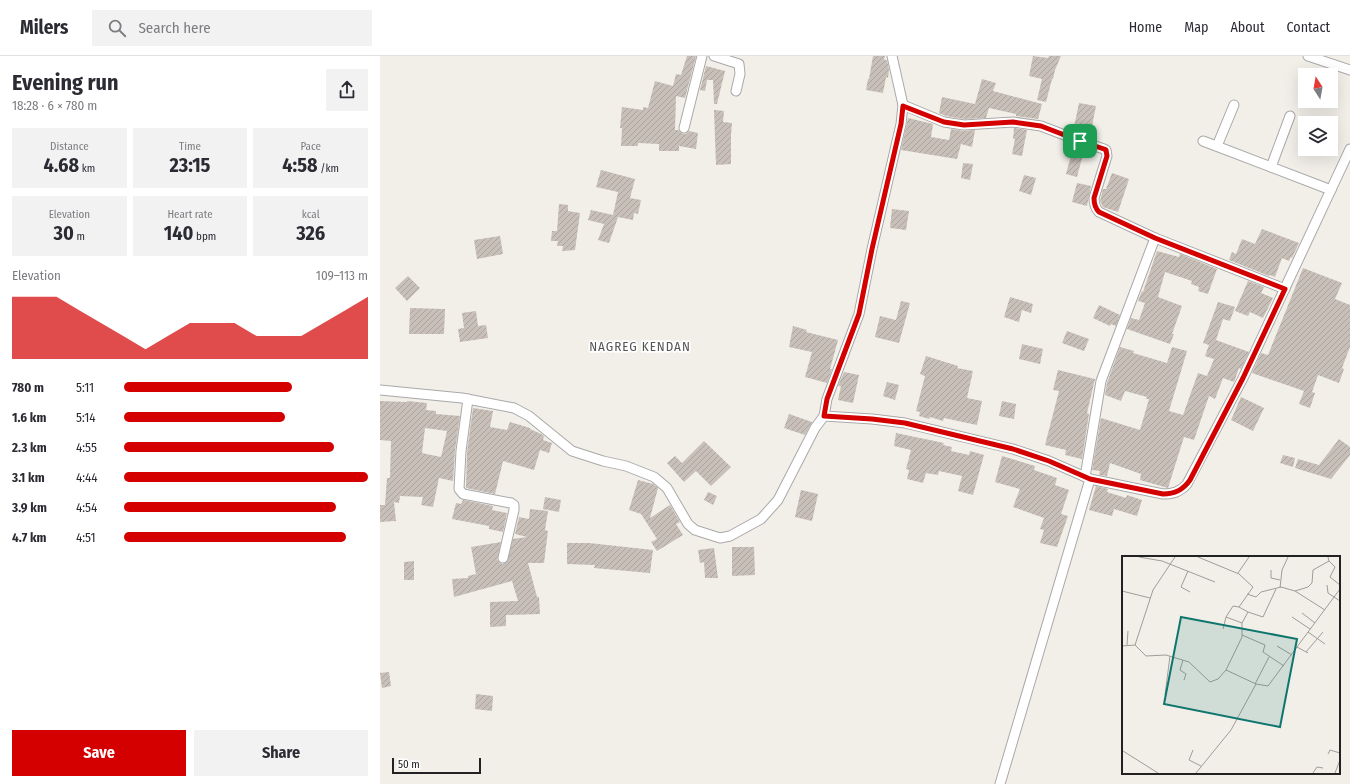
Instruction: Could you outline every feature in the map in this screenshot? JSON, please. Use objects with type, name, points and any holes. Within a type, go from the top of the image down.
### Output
[{"type":"street","points":[[684,128],[702,56]]},
{"type":"street","points":[[714,56],[725,57],[740,65],[740,74],[736,91]]},
{"type":"street","points":[[380,390],[468,399],[514,408],[529,416],[572,451],[603,461],[626,466],[654,477],[666,488],[688,524],[696,530],[720,538],[730,536],[761,519],[778,500],[815,428],[824,416],[827,399],[859,314],[872,249],[901,124],[903,106],[892,56]]},
{"type":"street","points":[[1308,56],[1350,70]]},
{"type":"street","points":[[1217,146],[1234,105]]},
{"type":"street","points":[[903,106],[950,123],[964,125],[1013,122],[1041,126],[1104,149],[1106,150],[1107,156],[1094,198],[1096,209],[1103,215],[1155,238],[1285,289]]},
{"type":"street","points":[[1271,167],[1290,116]]},
{"type":"street","points":[[1203,141],[1331,190]]},
{"type":"street","points":[[824,416],[905,423],[1013,449],[1049,461],[1088,478],[1163,494],[1170,494],[1182,490],[1190,480],[1243,378],[1350,149]]},
{"type":"street","points":[[1000,784],[1088,478],[1101,381],[1155,238]]},
{"type":"street","points":[[468,399],[461,451],[458,489],[463,494],[511,503],[514,505],[503,558]]},
{"type":"building","points":[[687,56],[696,56],[685,98],[676,96],[675,130],[678,130],[683,134],[686,134],[689,131],[698,133],[696,149],[679,146],[679,151],[659,151],[659,144],[638,143],[638,146],[621,146],[622,128],[620,128],[622,107],[643,110],[643,107],[648,108],[655,81],[673,86],[676,74],[681,75]]},
{"type":"building","points":[[873,56],[885,56],[884,60],[887,60],[889,70],[883,93],[866,90]]},
{"type":"building","points":[[1033,56],[1048,58],[1049,56],[1061,56],[1052,79],[1046,102],[1037,100],[1042,79],[1029,76]]},
{"type":"building","points":[[706,66],[725,71],[717,104],[714,104],[713,80],[707,80],[705,91],[700,90]]},
{"type":"building","points":[[982,79],[996,83],[993,91],[1042,104],[1038,119],[1016,116],[1016,114],[989,108],[986,118],[964,119],[946,116],[939,113],[942,97],[975,104]]},
{"type":"building","points":[[1079,103],[1096,106],[1090,136],[1073,132]]},
{"type":"building","points":[[714,110],[724,111],[723,122],[732,123],[731,164],[716,165]]},
{"type":"building","points":[[908,118],[933,124],[931,137],[949,140],[951,129],[963,131],[975,130],[972,147],[961,144],[957,159],[901,150]]},
{"type":"building","points":[[1014,128],[1027,130],[1022,156],[1012,154],[1015,139],[1013,139]]},
{"type":"building","points":[[1071,155],[1082,158],[1077,177],[1066,174]]},
{"type":"building","points":[[963,163],[973,164],[970,180],[961,178]]},
{"type":"building","points":[[601,170],[635,179],[630,198],[641,200],[638,214],[634,213],[633,220],[618,217],[609,243],[598,240],[604,224],[588,220],[591,210],[613,215],[618,192],[596,187]]},
{"type":"building","points":[[1112,173],[1129,179],[1118,212],[1103,207],[1100,201],[1103,189],[1106,189]]},
{"type":"building","points":[[1024,175],[1036,178],[1031,195],[1019,191]]},
{"type":"building","points":[[1077,183],[1091,186],[1087,206],[1072,202]]},
{"type":"building","points":[[559,204],[568,205],[568,211],[580,213],[575,250],[562,251],[563,246],[557,246],[558,241],[551,241],[552,231],[557,231]]},
{"type":"building","points":[[892,209],[909,211],[906,230],[890,228]]},
{"type":"building","points":[[1262,229],[1299,243],[1289,261],[1282,258],[1275,277],[1229,260],[1232,252],[1236,254],[1242,239],[1255,244]]},
{"type":"building","points":[[500,236],[503,254],[477,259],[474,240]]},
{"type":"building","points":[[1157,251],[1179,257],[1180,254],[1217,269],[1208,294],[1198,291],[1199,287],[1191,284],[1192,281],[1165,272],[1158,297],[1182,306],[1170,344],[1127,329],[1131,318],[1139,320],[1145,303],[1138,301],[1142,291],[1143,292]]},
{"type":"building","points":[[1303,268],[1342,283],[1335,299],[1350,305],[1350,347],[1342,368],[1344,369],[1339,383],[1318,375],[1312,392],[1315,393],[1310,408],[1299,404],[1304,391],[1252,373],[1261,353],[1268,355]]},
{"type":"building","points":[[408,276],[420,288],[407,301],[395,288]]},
{"type":"building","points":[[1248,281],[1264,287],[1261,293],[1273,298],[1263,318],[1250,312],[1248,316],[1235,311]]},
{"type":"building","points":[[1010,297],[1033,304],[1031,313],[1022,310],[1019,322],[1004,317]]},
{"type":"building","points":[[901,301],[910,303],[899,343],[875,337],[880,316],[896,320]]},
{"type":"building","points":[[1218,302],[1235,307],[1230,321],[1223,319],[1216,340],[1249,352],[1241,369],[1239,368],[1234,382],[1223,378],[1215,399],[1209,396],[1194,440],[1184,437],[1168,488],[1140,480],[1141,474],[1110,463],[1107,476],[1099,475],[1100,471],[1092,470],[1101,418],[1140,430],[1149,399],[1146,399],[1147,397],[1125,391],[1121,401],[1105,395],[1107,383],[1120,347],[1134,351],[1133,353],[1167,363],[1172,347],[1187,351],[1169,411],[1183,415],[1198,373],[1207,376],[1214,359],[1205,356],[1209,345],[1203,343]]},
{"type":"building","points":[[1099,305],[1120,315],[1116,326],[1111,324],[1110,326],[1093,318]]},
{"type":"building","points":[[410,308],[445,309],[444,334],[409,334]]},
{"type":"building","points":[[476,311],[478,326],[486,325],[488,338],[460,342],[458,329],[464,328],[462,313]]},
{"type":"building","points":[[793,326],[807,330],[806,332],[838,340],[830,369],[832,369],[827,383],[805,377],[812,352],[789,347]]},
{"type":"building","points":[[1067,331],[1089,339],[1084,351],[1062,343]]},
{"type":"building","points":[[1022,344],[1043,349],[1040,364],[1019,359]]},
{"type":"building","points":[[926,356],[958,366],[957,368],[973,371],[967,398],[982,401],[977,425],[944,418],[943,421],[930,417],[929,419],[919,416],[920,412],[916,411],[925,376],[920,374]]},
{"type":"building","points":[[1058,370],[1095,379],[1087,413],[1089,414],[1082,459],[1065,455],[1066,450],[1045,445],[1059,391],[1053,390]]},
{"type":"building","points":[[844,372],[859,375],[853,403],[838,400],[841,386],[838,386]]},
{"type":"building","points":[[887,382],[899,385],[895,400],[883,396]]},
{"type":"building","points":[[1241,397],[1264,408],[1253,431],[1231,420]]},
{"type":"building","points":[[380,401],[427,403],[426,410],[436,411],[436,414],[460,416],[455,450],[453,481],[439,478],[433,507],[421,505],[423,497],[400,496],[399,503],[394,502],[396,521],[380,522],[380,505],[385,505],[387,478],[390,478],[391,441],[380,440]],"holes":[[[425,428],[447,431],[441,457],[422,453]]]},
{"type":"building","points":[[1002,401],[1016,404],[1014,419],[999,416]]},
{"type":"building","points":[[473,408],[493,411],[490,427],[507,430],[510,422],[530,428],[544,436],[543,440],[552,443],[549,453],[540,450],[534,470],[503,461],[495,494],[466,488],[467,452]]},
{"type":"building","points":[[789,414],[812,422],[805,435],[784,428]]},
{"type":"building","points":[[896,433],[944,443],[943,445],[952,447],[951,451],[969,455],[970,451],[984,455],[973,495],[958,491],[962,476],[939,471],[938,475],[926,473],[923,483],[907,479],[909,470],[906,469],[911,450],[894,446]]},
{"type":"building","points":[[1339,439],[1350,447],[1350,455],[1331,479],[1295,468],[1298,459],[1319,465]]},
{"type":"building","points":[[704,441],[731,467],[711,486],[696,471],[684,482],[667,463],[675,456],[682,463]]},
{"type":"building","points":[[1283,455],[1295,458],[1293,467],[1280,463]]},
{"type":"building","points":[[1002,456],[1035,466],[1034,470],[1057,478],[1055,485],[1069,490],[1061,514],[1068,516],[1057,547],[1040,543],[1044,530],[1040,529],[1044,518],[1013,507],[1020,489],[995,482]]},
{"type":"building","points":[[638,480],[653,484],[658,488],[650,518],[670,505],[680,522],[676,524],[683,535],[657,551],[651,542],[657,539],[641,514],[629,510]]},
{"type":"building","points":[[1096,486],[1108,489],[1107,492],[1126,498],[1127,495],[1142,500],[1137,516],[1114,509],[1112,516],[1089,510]]},
{"type":"building","points":[[801,490],[818,494],[812,521],[795,517]]},
{"type":"building","points":[[708,492],[717,496],[713,505],[704,500]]},
{"type":"building","points":[[545,497],[561,500],[559,512],[543,509]]},
{"type":"building","points":[[463,500],[493,506],[492,510],[507,513],[503,532],[489,529],[489,526],[452,519],[456,503],[461,504]]},
{"type":"building","points":[[530,509],[548,511],[545,530],[548,531],[544,563],[528,563],[537,597],[539,597],[540,614],[506,615],[506,626],[490,627],[490,602],[518,601],[512,581],[454,597],[452,579],[468,578],[468,576],[476,574],[471,547],[501,542],[497,560],[502,564],[507,562],[513,539],[527,537],[515,534],[519,517],[529,519]]},
{"type":"building","points":[[567,543],[589,543],[653,550],[650,573],[594,568],[595,565],[567,564]]},
{"type":"building","points":[[732,547],[754,547],[755,575],[732,576]]},
{"type":"building","points":[[714,548],[718,578],[705,578],[704,562],[700,563],[698,550]]},
{"type":"building","points":[[414,561],[414,580],[404,580],[404,562]]},
{"type":"building","points":[[389,672],[391,686],[382,688],[380,673]]},
{"type":"building","points":[[476,694],[493,696],[492,711],[475,709]]},
{"type":"district","name":"NAGREG KENDAN","points":[[640,346]]},
{"type":"route","points":[[903,106],[944,122],[964,125],[1013,122],[1041,126],[1080,141],[1104,149],[1107,153],[1094,198],[1096,209],[1103,215],[1155,238],[1285,289],[1243,378],[1190,480],[1182,490],[1170,494],[1163,494],[1090,479],[1049,461],[1013,449],[905,423],[824,416],[827,399],[859,314],[872,249],[901,124],[903,106]]}]
